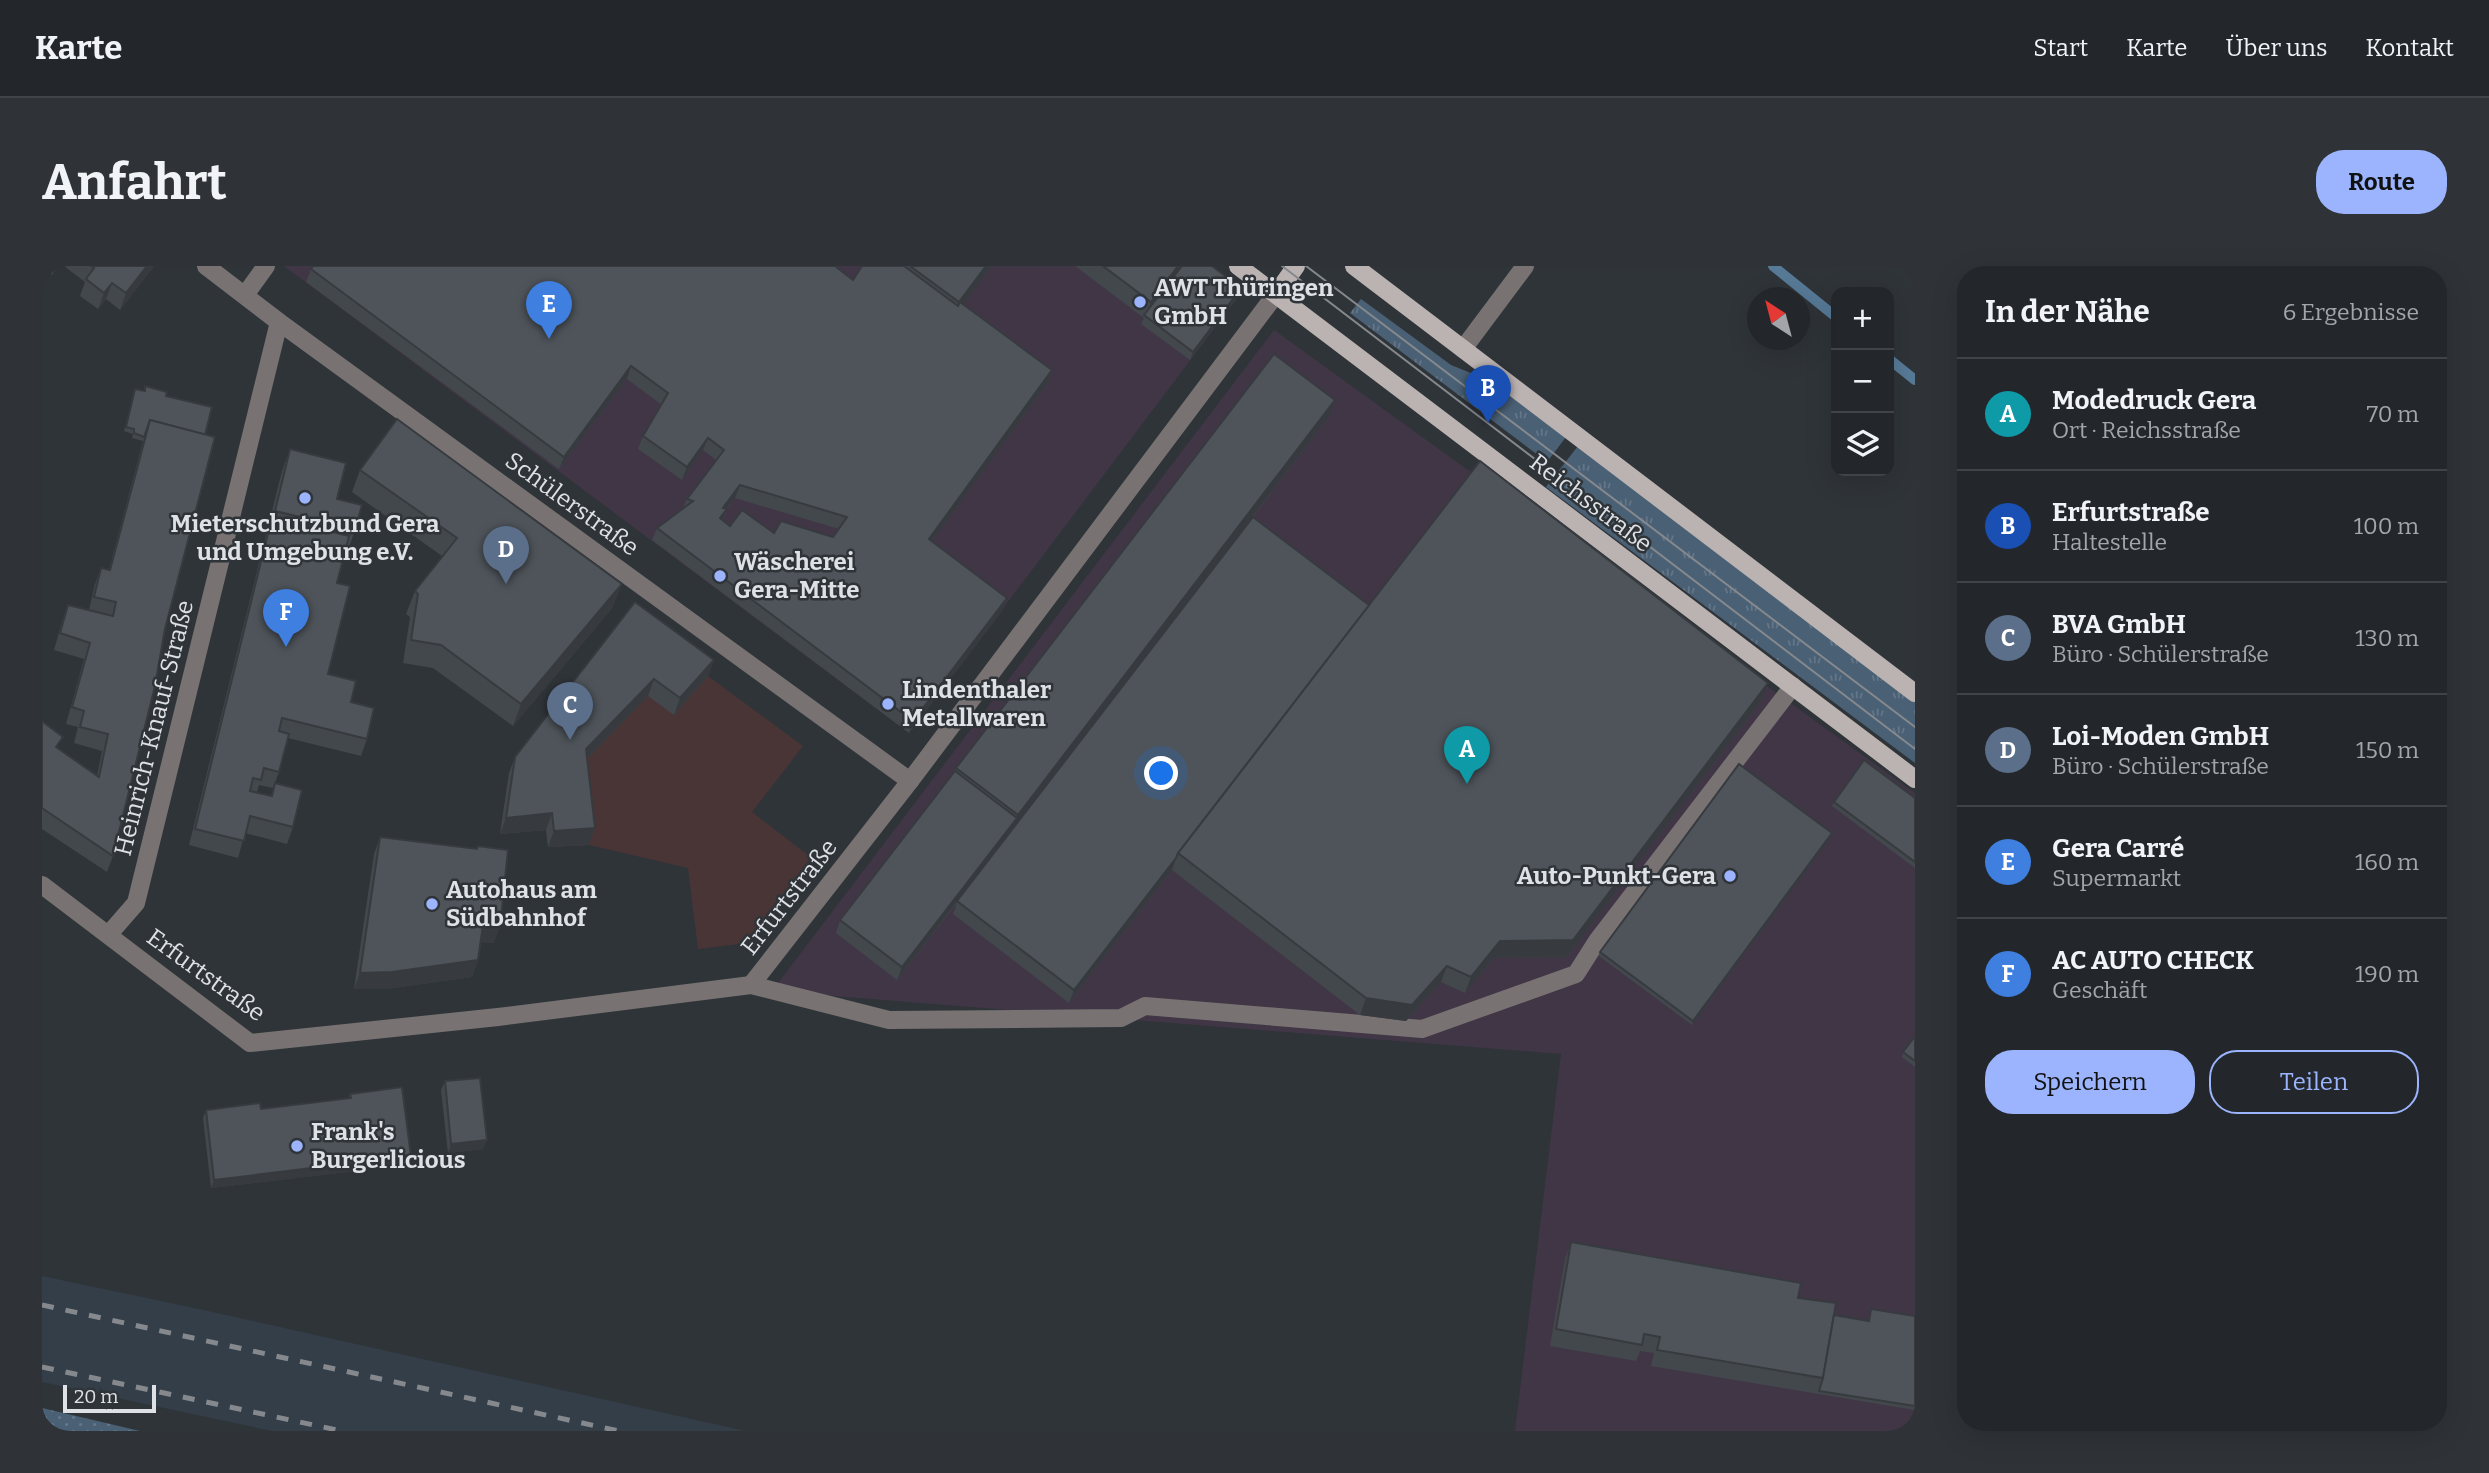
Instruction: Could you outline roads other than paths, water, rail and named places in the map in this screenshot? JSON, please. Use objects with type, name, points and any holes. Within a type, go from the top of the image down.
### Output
[{"type":"main road","name":"Reichsstraße","points":[[1238,266],[1915,779]]},
{"type":"main road","points":[[1276,294],[1296,266]]},
{"type":"main road","name":"Reichsstraße","points":[[1354,266],[1915,692]]},
{"type":"street","name":"Schülerstraße","points":[[206,266],[910,781]]},
{"type":"street","points":[[245,295],[265,266]]},
{"type":"street","points":[[1463,349],[1525,266]]},
{"type":"street","name":"Erfurtstraße","points":[[42,886],[109,934],[250,1044],[498,1017],[751,985],[910,781],[1276,294]]},
{"type":"street","name":"Heinrich-Knauf-Straße","points":[[109,934],[136,903],[279,322]]},
{"type":"street","points":[[751,985],[889,1020],[1121,1018],[1145,1006],[1422,1029],[1576,974],[1597,941],[1793,686]]},
{"type":"waterway","points":[[1773,266],[1831,313]]},
{"type":"waterway","points":[[1894,363],[1915,380]]},
{"type":"tram line","points":[[1282,266],[1915,749]]},
{"type":"tram line","points":[[1306,266],[1915,727]]},
{"type":"railway","points":[[42,1305],[619,1431]]},
{"type":"railway","points":[[42,1367],[342,1431]]},
{"type":"place","name":"AWT Thüringen GmbH","points":[[1140,302]]},
{"type":"place","name":"Gera Carré","points":[[549,339]]},
{"type":"place","name":"Erfurtstraße","points":[[1488,423]]},
{"type":"place","name":"Mieterschutzbund Gera und Umgebung e.V.","points":[[305,498]]},
{"type":"place","name":"Wäscherei Gera-Mitte","points":[[720,576]]},
{"type":"place","name":"Loi-Moden GmbH","points":[[506,584]]},
{"type":"place","name":"AC AUTO CHECK","points":[[286,647]]},
{"type":"place","name":"Lindenthaler Metallwaren","points":[[888,704]]},
{"type":"place","name":"BVA GmbH","points":[[570,740]]},
{"type":"place","name":"Modedruck Gera","points":[[1467,784]]},
{"type":"place","name":"Auto-Punkt-Gera","points":[[1730,876]]},
{"type":"place","name":"Autohaus am Südbahnhof","points":[[432,904]]},
{"type":"place","name":"Frank's Burgerlicious","points":[[297,1146]]}]
